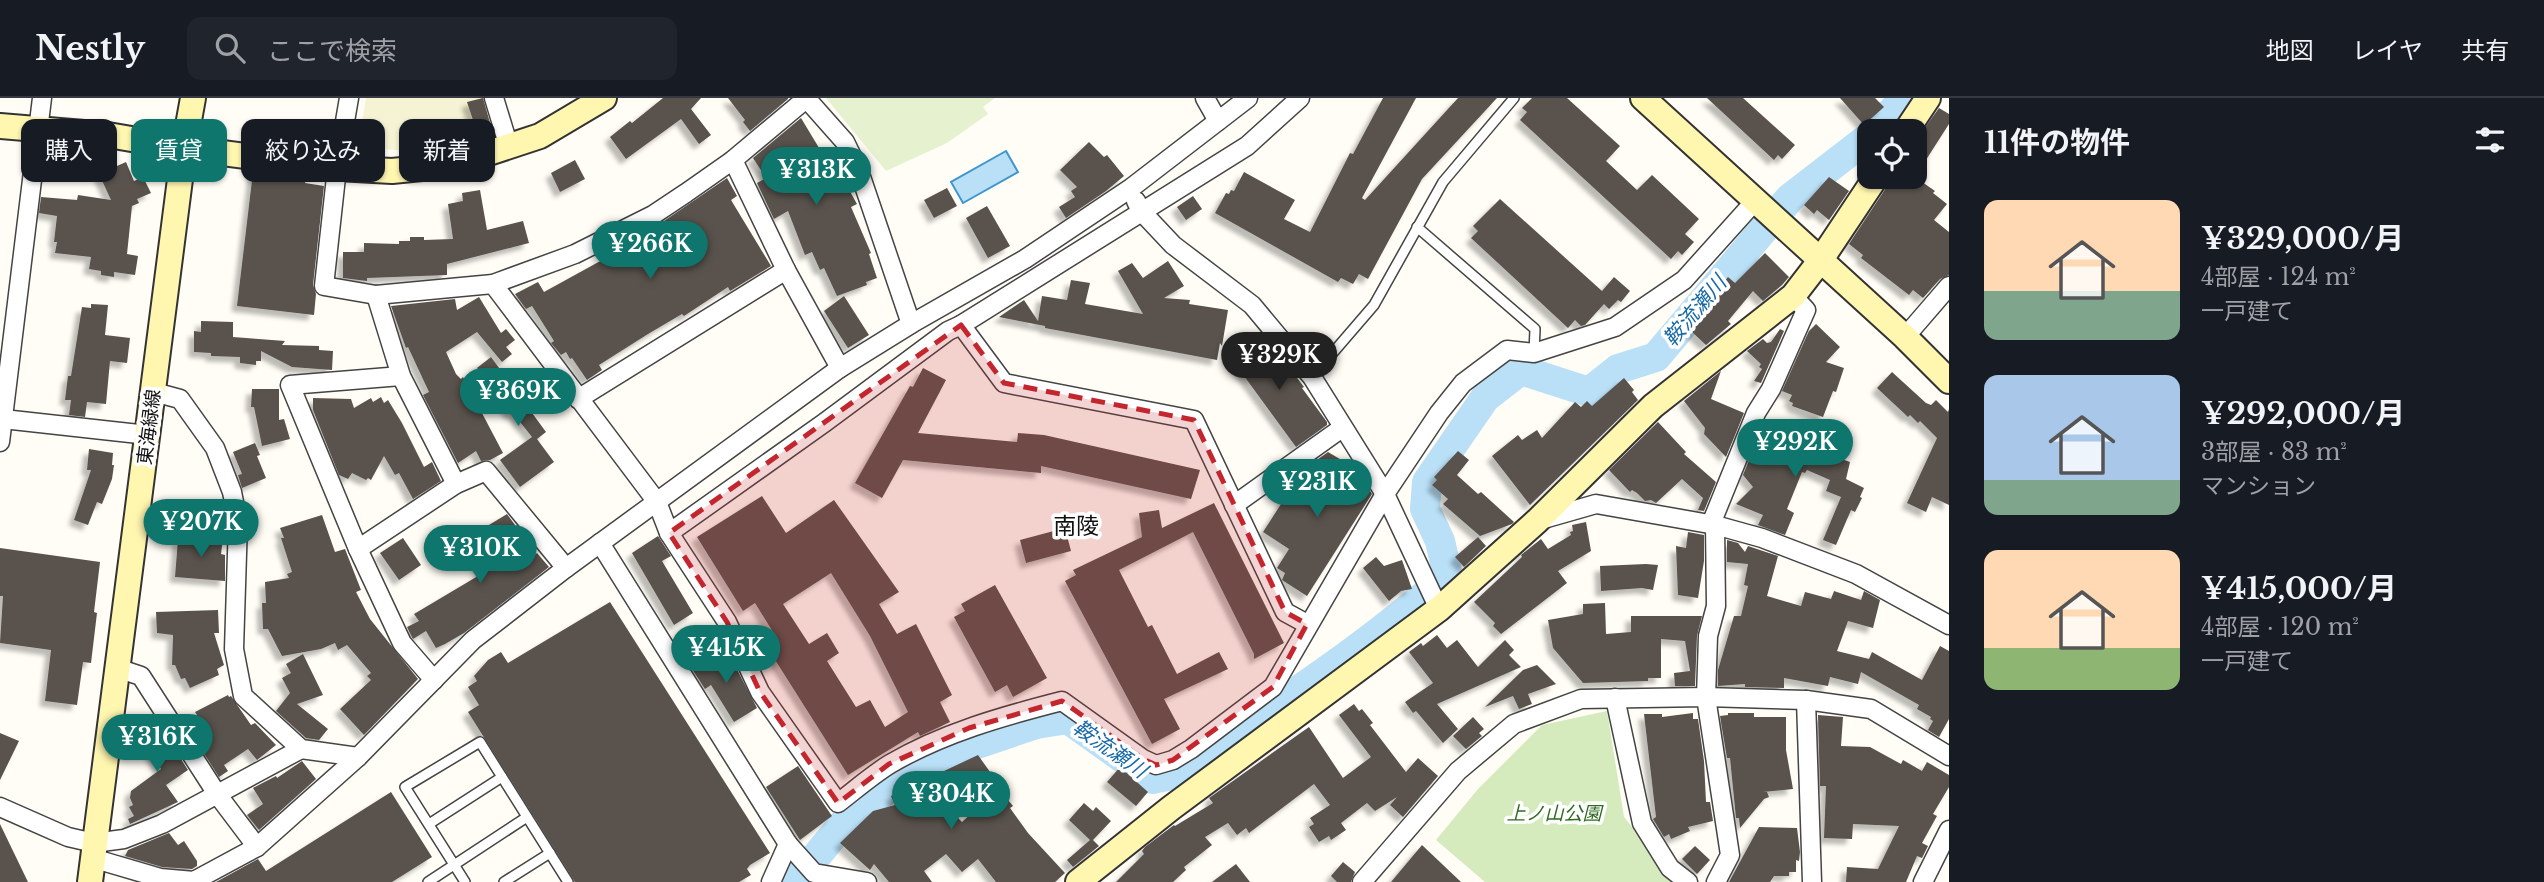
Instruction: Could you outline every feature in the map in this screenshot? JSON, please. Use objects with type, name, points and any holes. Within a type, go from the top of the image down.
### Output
[{"type":"street","points":[[39,119],[42,98]]},
{"type":"street","name":"東海緑線","points":[[189,119],[193,98]]},
{"type":"street","points":[[345,119],[349,98]]},
{"type":"street","points":[[494,98],[509,147]]},
{"type":"street","points":[[385,171],[452,166],[540,136],[604,98]]},
{"type":"street","points":[[335,182],[324,286],[376,295],[493,284],[575,254],[642,221],[733,160],[806,98],[845,142],[859,172],[911,324]]},
{"type":"street","points":[[1205,98],[1218,121]]},
{"type":"street","points":[[0,807],[68,837],[92,861],[160,878],[194,881],[257,846],[358,757],[473,640],[566,568],[840,368],[1025,258],[1131,188],[1248,98]]},
{"type":"street","points":[[669,533],[948,331],[1247,146],[1300,98]]},
{"type":"street","points":[[1643,98],[1905,337],[1949,381]]},
{"type":"street","points":[[1914,119],[1928,98]]},
{"type":"street","points":[[0,126],[21,128]]},
{"type":"street","points":[[733,160],[786,270],[840,368]]},
{"type":"street","points":[[0,442],[31,182]]},
{"type":"street","name":"東海緑線","points":[[92,861],[180,182]]},
{"type":"street","points":[[1131,188],[1141,211],[1173,244],[1252,305],[1312,377],[1385,494],[1438,609]]},
{"type":"street","points":[[1078,882],[1171,808],[1438,609],[1537,521],[1653,406],[1793,296],[1868,189]]},
{"type":"street","points":[[493,284],[656,502],[669,533],[727,622],[760,692],[838,803],[889,764],[969,728],[1062,701],[1143,759],[1156,765],[1173,760],[1191,749],[1273,687],[1307,624],[1385,494],[1439,413],[1463,383],[1507,349],[1534,353],[1615,327],[1684,280],[1767,213]]},
{"type":"street","points":[[578,399],[786,270]]},
{"type":"street","points":[[1905,337],[1949,286]]},
{"type":"street","points":[[376,295],[401,376],[456,484]]},
{"type":"street","points":[[1716,882],[1730,855],[1706,697],[1708,636],[1716,606],[1713,525],[1756,413],[1771,389],[1806,310],[1793,296]]},
{"type":"street","points":[[961,325],[1004,383],[1194,420],[1285,612],[1307,624]]},
{"type":"street","points":[[401,376],[290,385],[358,549],[402,643],[434,680]]},
{"type":"street","points":[[154,392],[180,399],[215,448],[232,492],[238,522],[234,649],[243,696],[301,749],[358,757]]},
{"type":"street","points":[[3,419],[148,435]]},
{"type":"street","points":[[1234,505],[1342,428]]},
{"type":"street","points":[[358,549],[456,484],[486,471],[566,568]]},
{"type":"street","points":[[1537,521],[1596,504],[1713,525],[1762,538],[1856,574],[1949,625]]},
{"type":"street","points":[[600,543],[788,845],[814,873],[867,882]]},
{"type":"street","points":[[117,668],[141,676],[217,794],[257,846]]},
{"type":"street","points":[[1362,882],[1458,771],[1514,724],[1581,699],[1706,697],[1806,700],[1871,709],[1949,756]]},
{"type":"street","points":[[1615,698],[1642,823],[1670,868],[1688,882]]},
{"type":"street","points":[[1806,700],[1812,882]]},
{"type":"street","points":[[92,861],[124,839],[162,824],[301,749]]},
{"type":"street","points":[[1923,882],[1949,830]]},
{"type":"street","points":[[771,882],[788,845]]},
{"type":"lane","points":[[1312,377],[1374,305],[1443,182],[1514,98]]},
{"type":"lane","points":[[1417,227],[1535,329],[1534,353]]},
{"type":"lane","points":[[465,882],[405,787],[480,743],[568,882]]},
{"type":"lane","points":[[429,824],[502,777]]},
{"type":"lane","points":[[428,882],[527,817]]},
{"type":"lane","points":[[505,882],[550,853]]},
{"type":"highlighted area","points":[[961,325],[1004,383],[1194,420],[1285,612],[1307,624],[1273,687],[1173,760],[1156,765],[1143,759],[1062,701],[969,728],[889,764],[838,803],[760,692],[727,622],[669,533]]},
{"type":"shaded area","points":[[366,98],[486,98],[492,119],[399,119],[399,150],[385,149],[385,119],[363,119]]},
{"type":"green space","points":[[826,98],[995,98],[983,107],[988,114],[947,143],[886,171]]},
{"type":"green space","name":"上ノ山公園","points":[[1607,711],[1624,817],[1677,882],[1485,882],[1436,840],[1478,789],[1542,725]]},
{"type":"water","points":[[1006,151],[1018,172],[963,203],[951,182]]},
{"type":"building","points":[[483,98],[489,119],[473,119],[467,102]]},
{"type":"building","points":[[663,98],[701,98],[691,109],[711,135],[699,144],[681,119],[626,159],[610,137]]},
{"type":"building","points":[[728,98],[788,98],[788,99],[750,131]]},
{"type":"building","points":[[1383,98],[1416,98],[1362,198],[1365,200],[1458,98],[1497,98],[1422,179],[1368,279],[1359,274],[1353,284],[1341,278],[1338,282],[1215,213],[1226,193],[1234,191],[1244,172],[1295,200],[1284,219],[1310,232],[1350,153],[1353,154]]},
{"type":"building","points":[[1532,98],[1567,98],[1620,146],[1606,161],[1637,190],[1652,175],[1699,219],[1685,234],[1694,242],[1682,255],[1678,251],[1671,259],[1520,120],[1527,112],[1522,108]]},
{"type":"building","points":[[1707,98],[1743,98],[1795,145],[1782,159],[1778,155],[1774,160]]},
{"type":"building","points":[[1840,98],[1875,98],[1884,107],[1871,119],[1859,119]]},
{"type":"building","points":[[1939,108],[1949,114],[1949,124],[1927,158],[1927,125]]},
{"type":"building","points":[[801,118],[839,181],[843,179],[857,204],[851,207],[871,253],[869,254],[877,278],[866,282],[867,285],[837,296],[824,268],[820,270],[812,252],[805,255],[788,211],[774,219],[757,183],[766,178],[753,158]]},
{"type":"building","points":[[1089,142],[1104,157],[1107,155],[1124,176],[1066,218],[1059,207],[1075,197],[1071,191],[1077,187],[1060,170]]},
{"type":"building","points":[[575,160],[585,179],[560,192],[551,173]]},
{"type":"building","points":[[126,162],[131,182],[146,182],[151,193],[137,199],[139,203],[132,206],[127,254],[138,256],[135,275],[114,272],[114,277],[89,269],[91,257],[55,253],[57,216],[39,213],[41,197],[77,200],[78,195],[111,200],[103,182],[117,182],[117,166]]},
{"type":"building","points":[[1829,177],[1849,191],[1829,220],[1817,210],[1814,214],[1804,205]]},
{"type":"building","points":[[727,178],[737,196],[731,200],[771,266],[730,291],[728,287],[684,316],[682,314],[648,334],[599,365],[602,370],[587,380],[572,358],[570,359],[566,352],[561,355],[551,343],[554,341],[532,306],[526,309],[515,294],[538,282],[544,292],[604,259],[607,263],[629,250],[627,247],[662,226],[661,223]]},
{"type":"building","points":[[252,182],[305,182],[324,186],[313,285],[316,294],[314,315],[237,306]]},
{"type":"building","points":[[1927,185],[1947,204],[1934,220],[1949,232],[1949,275],[1940,279],[1923,298],[1913,290],[1909,295],[1861,258],[1863,255],[1849,244],[1885,189],[1927,189]]},
{"type":"building","points":[[947,188],[957,206],[934,218],[924,200]]},
{"type":"building","points":[[480,190],[487,230],[523,221],[529,243],[447,264],[447,275],[367,278],[367,281],[343,278],[343,252],[364,252],[364,243],[399,244],[399,241],[410,241],[410,237],[424,237],[424,240],[453,239],[448,204],[463,201],[462,193]]},
{"type":"building","points":[[1193,196],[1202,209],[1186,220],[1177,207]]},
{"type":"building","points":[[1500,199],[1602,291],[1614,277],[1630,291],[1621,302],[1618,300],[1609,309],[1604,304],[1585,325],[1581,326],[1575,320],[1568,328],[1471,238],[1478,231],[1473,226]]},
{"type":"building","points":[[987,206],[1010,246],[988,258],[966,218]]},
{"type":"building","points":[[1765,253],[1789,277],[1763,301],[1753,291],[1728,321],[1731,324],[1706,345],[1691,331],[1713,306],[1708,301],[1728,277],[1735,283]]},
{"type":"building","points":[[1168,261],[1184,286],[1164,298],[1190,300],[1189,304],[1228,310],[1217,360],[999,317],[1024,300],[1038,321],[1042,296],[1067,300],[1071,280],[1090,283],[1085,304],[1143,314],[1118,271],[1132,263],[1143,278]]},
{"type":"building","points":[[844,296],[869,335],[848,348],[824,311]]},
{"type":"building","points":[[479,297],[501,333],[506,329],[515,340],[506,347],[512,354],[502,362],[477,332],[446,352],[456,374],[461,379],[463,377],[503,453],[490,460],[481,461],[476,451],[458,463],[423,395],[429,392],[408,347],[406,348],[391,306],[455,299],[457,310]]},
{"type":"building","points":[[91,304],[108,305],[105,335],[130,338],[127,363],[110,361],[106,404],[87,402],[85,417],[69,415],[71,400],[65,400],[68,376],[71,376],[82,307],[91,308]]},
{"type":"building","points":[[201,321],[233,322],[233,337],[285,341],[282,345],[319,346],[319,350],[333,351],[332,370],[292,367],[261,351],[261,361],[256,361],[256,365],[240,363],[240,357],[211,356],[211,353],[194,352],[194,331],[201,332]]},
{"type":"building","points":[[1816,324],[1840,347],[1826,362],[1844,368],[1836,392],[1833,391],[1823,417],[1792,406],[1793,403],[1789,401],[1792,395],[1782,391],[1809,331]]},
{"type":"building","points":[[1780,329],[1784,331],[1761,383],[1754,381],[1762,369],[1759,367],[1761,364],[1747,351],[1763,339],[1767,343],[1771,342]]},
{"type":"building","points":[[1249,339],[1257,350],[1266,345],[1292,376],[1294,374],[1327,422],[1327,425],[1296,447],[1228,354]]},
{"type":"building","points":[[491,357],[546,432],[537,439],[554,462],[520,487],[500,460],[532,437],[513,413],[511,415],[477,368]]},
{"type":"building","points":[[923,368],[946,380],[918,433],[1017,442],[1018,433],[1044,435],[1200,470],[1191,499],[1041,466],[1041,473],[903,460],[882,498],[855,483]]},
{"type":"building","points":[[1721,371],[1711,399],[1744,413],[1726,457],[1704,434],[1705,428],[1684,401]]},
{"type":"building","points":[[1892,372],[1926,403],[1931,405],[1936,400],[1948,412],[1949,409],[1949,505],[1932,497],[1926,512],[1907,503],[1937,438],[1920,421],[1918,423],[1910,415],[1908,417],[1877,388]]},
{"type":"building","points":[[1624,378],[1638,400],[1530,505],[1492,456],[1518,435],[1522,440],[1537,430],[1542,438],[1575,402],[1581,407],[1587,401],[1592,406]]},
{"type":"building","points":[[252,389],[279,389],[279,420],[284,419],[290,439],[262,446],[254,407],[251,407]]},
{"type":"building","points":[[381,397],[384,403],[388,400],[424,467],[432,462],[441,481],[413,499],[399,473],[395,475],[384,456],[371,480],[352,473],[348,479],[339,475],[313,410],[313,398],[351,399],[354,408],[371,398],[373,402]]},
{"type":"building","points":[[1658,422],[1686,452],[1684,454],[1716,482],[1704,511],[1698,510],[1703,498],[1682,479],[1656,503],[1645,501],[1632,490],[1630,492],[1609,470]]},
{"type":"building","points":[[1765,422],[1805,438],[1807,433],[1822,439],[1821,443],[1825,445],[1822,452],[1850,462],[1846,479],[1864,488],[1860,497],[1862,498],[1855,512],[1851,510],[1836,545],[1823,540],[1841,497],[1826,491],[1830,480],[1807,470],[1802,472],[1787,509],[1794,513],[1785,535],[1758,525],[1763,515],[1736,504],[1753,487],[1743,475]]},
{"type":"building","points":[[255,443],[266,478],[242,488],[238,475],[242,474],[233,452]]},
{"type":"building","points":[[89,449],[113,453],[114,465],[112,479],[102,504],[97,502],[88,525],[74,520],[91,470],[87,470]]},
{"type":"building","points":[[1458,451],[1469,460],[1457,475],[1478,494],[1481,492],[1514,522],[1512,524],[1480,536],[1443,504],[1448,499],[1432,485],[1437,480],[1434,477]]},
{"type":"building","points":[[1328,452],[1355,468],[1372,494],[1307,596],[1282,580],[1285,573],[1277,568],[1289,549],[1263,532],[1303,470]]},
{"type":"building","points":[[762,496],[786,533],[834,500],[899,592],[879,604],[897,634],[916,624],[952,695],[940,702],[950,722],[920,736],[918,732],[848,775],[765,644],[776,637],[755,603],[743,611],[697,537]],"holes":[[[831,573],[870,636],[908,712],[885,727],[870,700],[856,707],[827,661],[839,653],[827,633],[809,644],[783,604]]]},
{"type":"building","points":[[1214,503],[1284,643],[1254,659],[1254,654],[1193,532],[1119,570],[1148,627],[1152,625],[1177,674],[1219,652],[1228,669],[1164,699],[1180,729],[1152,744],[1065,581],[1076,575],[1073,570],[1142,537],[1139,513],[1159,510],[1162,528]]},
{"type":"building","points":[[507,514],[515,525],[508,528],[527,561],[537,553],[549,567],[464,633],[445,644],[436,648],[426,631],[413,639],[407,627],[419,621],[414,614],[483,573],[466,539]]},
{"type":"building","points":[[322,515],[335,552],[345,549],[361,590],[356,592],[370,619],[418,679],[364,735],[340,709],[371,680],[367,676],[371,673],[347,645],[338,650],[335,643],[321,649],[282,656],[268,629],[263,629],[262,603],[266,603],[265,582],[289,578],[287,574],[292,572],[280,528]]},
{"type":"building","points":[[1586,522],[1591,551],[1558,571],[1567,583],[1501,634],[1493,626],[1495,623],[1474,602],[1541,539],[1548,549],[1571,535],[1572,525]]},
{"type":"building","points":[[1065,528],[1071,551],[1026,563],[1020,540]]},
{"type":"building","points":[[1688,532],[1704,535],[1704,561],[1698,598],[1678,595],[1676,546],[1686,548]]},
{"type":"building","points":[[213,536],[223,538],[221,554],[225,555],[225,581],[175,577],[178,539],[199,541]]},
{"type":"building","points":[[658,536],[671,556],[662,561],[693,613],[674,625],[632,553]]},
{"type":"building","points":[[1478,537],[1486,546],[1464,567],[1455,557]]},
{"type":"building","points":[[403,538],[421,565],[399,580],[380,553]]},
{"type":"building","points":[[1727,540],[1738,543],[1745,552],[1748,546],[1778,556],[1767,596],[1801,606],[1805,592],[1831,599],[1834,591],[1861,600],[1864,591],[1880,600],[1873,628],[1848,621],[1837,651],[1869,659],[1872,652],[1922,680],[1940,646],[1949,651],[1949,719],[1939,737],[1928,730],[1933,721],[1917,709],[1919,705],[1861,672],[1858,684],[1830,677],[1828,686],[1784,678],[1784,688],[1745,687],[1745,684],[1718,686],[1718,670],[1734,616],[1741,616],[1748,586],[1744,585],[1748,564],[1727,562]]},
{"type":"building","points":[[0,548],[100,562],[91,663],[83,662],[77,705],[45,701],[51,650],[0,643],[3,596],[0,596]]},
{"type":"building","points":[[1376,557],[1384,566],[1402,560],[1412,589],[1401,591],[1389,601],[1363,568]]},
{"type":"building","points":[[1658,565],[1653,590],[1642,588],[1601,591],[1600,566]]},
{"type":"building","points":[[995,585],[1047,678],[1013,697],[1007,685],[995,692],[954,617],[965,611],[961,604]]},
{"type":"building","points":[[610,602],[770,853],[750,865],[747,869],[751,875],[739,882],[575,882],[468,712],[479,705],[468,687],[477,681],[474,676],[488,660],[501,652],[508,663]]},
{"type":"building","points":[[1605,603],[1606,634],[1631,632],[1631,616],[1702,616],[1697,636],[1695,686],[1675,686],[1674,673],[1690,671],[1685,641],[1661,639],[1661,678],[1648,678],[1648,681],[1583,683],[1553,648],[1548,620],[1583,614],[1583,604]]},
{"type":"building","points":[[218,610],[219,633],[214,633],[224,665],[217,669],[219,675],[190,688],[185,678],[181,679],[175,665],[172,665],[173,635],[157,633],[156,612]]},
{"type":"building","points":[[1437,635],[1447,648],[1457,640],[1478,667],[1505,640],[1514,650],[1509,655],[1521,667],[1437,704],[1458,729],[1443,743],[1405,702],[1433,683],[1409,652],[1421,643],[1423,646]]},
{"type":"building","points":[[719,653],[722,658],[729,654],[757,708],[734,722],[711,685],[705,689],[692,669]]},
{"type":"building","points":[[303,654],[323,695],[297,704],[328,729],[319,740],[306,738],[276,711],[290,693],[282,678],[291,673],[286,664]]},
{"type":"building","points":[[1537,665],[1556,684],[1528,694],[1532,704],[1519,709],[1513,696],[1485,707],[1523,670]]},
{"type":"building","points":[[228,695],[251,725],[255,723],[276,745],[257,760],[248,749],[224,765],[228,771],[219,777],[184,722],[197,715],[195,712]]},
{"type":"building","points":[[1354,704],[1359,711],[1362,709],[1373,723],[1370,725],[1406,772],[1418,758],[1438,776],[1403,817],[1390,805],[1397,797],[1375,811],[1367,803],[1341,823],[1346,830],[1331,840],[1329,836],[1319,842],[1309,827],[1314,824],[1310,818],[1330,805],[1314,784],[1249,833],[1246,828],[1237,835],[1228,823],[1205,837],[1212,845],[1184,867],[1186,870],[1173,882],[1116,882],[1144,854],[1142,851],[1145,847],[1174,825],[1213,803],[1209,798],[1309,727],[1343,778],[1371,757],[1339,715]]},
{"type":"building","points":[[1693,713],[1693,719],[1698,719],[1706,802],[1710,802],[1713,821],[1688,827],[1690,831],[1671,839],[1669,834],[1664,837],[1653,819],[1656,817],[1644,714],[1662,714],[1662,717]]},
{"type":"building","points":[[1728,713],[1754,713],[1754,717],[1786,717],[1786,750],[1793,789],[1763,792],[1767,792],[1769,797],[1764,799],[1740,828],[1739,818],[1736,818],[1730,758],[1727,758],[1720,716]]},
{"type":"building","points":[[1818,715],[1843,717],[1841,746],[1870,747],[1901,764],[1903,760],[1922,771],[1927,762],[1949,775],[1949,787],[1933,814],[1937,816],[1922,843],[1928,846],[1922,858],[1917,856],[1906,882],[1846,882],[1847,867],[1878,869],[1899,826],[1853,824],[1852,839],[1824,838],[1826,786],[1820,786]]},
{"type":"building","points":[[153,716],[188,770],[166,785],[178,802],[130,824],[128,819],[134,816],[129,807],[133,805],[131,791],[161,769],[146,745],[148,744],[138,725]]},
{"type":"building","points":[[1473,717],[1484,729],[1479,733],[1482,736],[1466,749],[1453,736]]},
{"type":"building","points":[[0,733],[19,741],[0,780]]},
{"type":"building","points":[[978,755],[995,779],[992,781],[1013,806],[1010,808],[1028,833],[1065,873],[1055,882],[996,882],[978,859],[962,872],[946,854],[924,871],[932,882],[889,882],[874,864],[870,870],[840,843],[873,811],[895,805],[891,796]],"holes":[[[962,779],[983,803],[962,822],[943,803],[940,790]]]},
{"type":"building","points":[[302,761],[316,779],[259,830],[247,815],[263,804],[253,788],[276,776],[277,778]]},
{"type":"building","points":[[798,766],[832,816],[800,840],[766,787]]},
{"type":"building","points":[[1120,767],[1148,792],[1136,806],[1107,782]]},
{"type":"building","points":[[391,792],[432,857],[392,882],[216,882],[258,859],[266,871]]},
{"type":"building","points":[[1084,803],[1093,811],[1096,807],[1111,821],[1093,840],[1099,846],[1073,867],[1067,860],[1090,840],[1069,820]]},
{"type":"building","points":[[0,824],[28,882],[0,882]]},
{"type":"building","points":[[1759,827],[1797,828],[1800,852],[1799,861],[1796,860],[1796,872],[1789,872],[1789,876],[1774,876],[1770,882],[1729,882]]},
{"type":"building","points":[[169,833],[178,845],[184,841],[197,861],[197,866],[192,869],[162,867],[125,856],[128,850]]},
{"type":"building","points":[[1422,845],[1461,882],[1391,882]]},
{"type":"building","points":[[1695,846],[1710,860],[1697,874],[1682,859]]},
{"type":"building","points":[[1343,862],[1355,872],[1351,882],[1337,882],[1331,876]]},
{"type":"building","points":[[1236,864],[1250,882],[1212,882]]},
{"type":"waterway","name":"鞍流瀬川","points":[[1886,119],[1904,98]]},
{"type":"waterway","name":"鞍流瀬川","points":[[1445,578],[1448,576],[1440,541],[1425,509],[1427,482],[1485,398],[1521,370],[1589,392],[1618,369],[1656,357],[1790,198],[1857,146]]},
{"type":"waterway","name":"鞍流瀬川","points":[[795,882],[842,825],[910,772],[968,747],[1036,724],[1068,719],[1152,779],[1172,775],[1330,668],[1421,598]]},
{"type":"district","name":"南陵","points":[[1076,526]]}]
